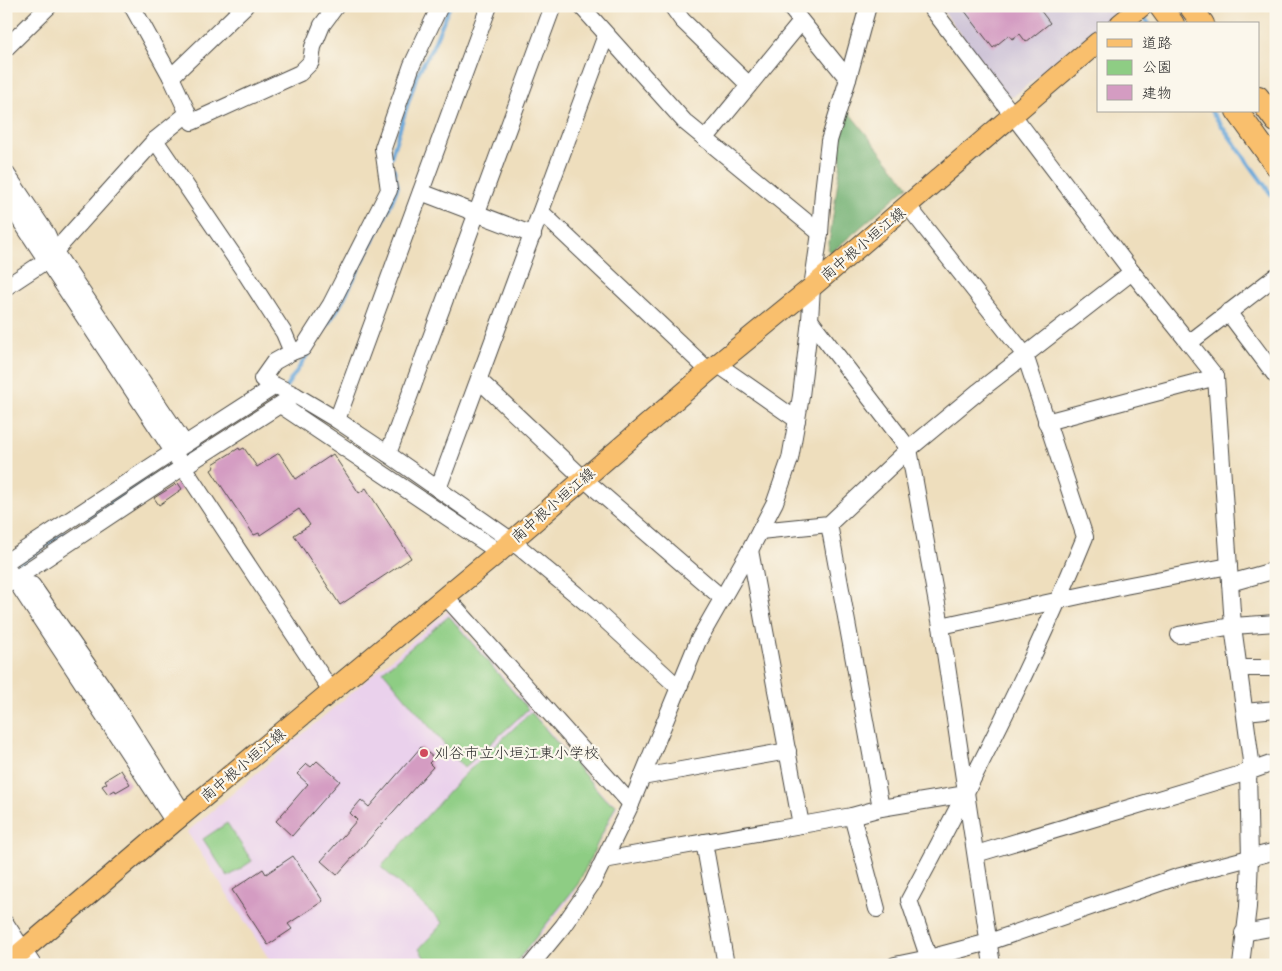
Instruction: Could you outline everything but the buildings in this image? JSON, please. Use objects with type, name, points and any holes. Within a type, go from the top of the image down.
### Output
[{"type":"highway","points":[[1160,6],[1172,22]]},
{"type":"highway","points":[[1190,6],[1202,22]]},
{"type":"highway","points":[[1260,100],[1276,121]]},
{"type":"highway","points":[[1238,112],[1276,166]]},
{"type":"main road","points":[[1122,22],[1142,6]]},
{"type":"main road","name":"南中根小垣江線","points":[[6,965],[28,957],[179,818],[446,597],[713,368],[1014,116],[1097,43]]},
{"type":"street","points":[[6,48],[49,6]]},
{"type":"street","points":[[171,77],[245,6]]},
{"type":"street","points":[[138,9],[192,122],[300,73],[311,62],[313,47],[322,25],[336,6]]},
{"type":"street","points":[[440,6],[412,65],[383,148],[389,190],[331,304],[303,348],[274,362],[262,379],[590,606],[678,688]]},
{"type":"street","points":[[337,420],[489,6]]},
{"type":"street","points":[[388,454],[553,6]]},
{"type":"street","points":[[581,6],[685,122],[820,233]]},
{"type":"street","points":[[672,6],[682,20],[749,85]]},
{"type":"street","points":[[789,6],[848,79]]},
{"type":"street","points":[[531,965],[563,926],[592,884],[631,804],[698,642],[775,502],[790,459],[797,420],[820,233],[829,141],[868,6]]},
{"type":"street","points":[[930,6],[1132,272],[1216,377],[1233,626],[1251,761],[1248,772],[1250,858],[1248,907],[1240,965]]},
{"type":"street","points":[[705,139],[802,22]]},
{"type":"street","points":[[438,489],[480,381],[606,35]]},
{"type":"street","points":[[6,287],[51,256],[155,140],[188,114]]},
{"type":"street","points":[[155,140],[246,274],[284,333],[292,352]]},
{"type":"street","points":[[6,173],[47,234],[51,256]]},
{"type":"street","points":[[421,192],[533,234]]},
{"type":"street","points":[[6,198],[51,256],[332,692]]},
{"type":"street","points":[[904,209],[1020,359],[1046,422],[1086,537],[1060,600],[993,741],[909,900],[930,962]]},
{"type":"street","points":[[541,212],[713,368],[797,420]]},
{"type":"street","points":[[760,531],[829,524],[909,449],[1132,272]]},
{"type":"street","points":[[1189,343],[1276,276]]},
{"type":"street","points":[[1228,312],[1276,376]]},
{"type":"street","points":[[810,320],[909,449],[941,626],[992,965]]},
{"type":"street","points":[[1046,422],[1216,377]]},
{"type":"street","points":[[480,381],[584,478],[722,598]]},
{"type":"street","points":[[179,818],[11,569],[179,456],[276,387]]},
{"type":"street","points":[[179,456],[289,398]]},
{"type":"street","points":[[289,398],[337,420],[388,454],[438,489],[505,547]]},
{"type":"street","points":[[829,524],[881,808]]},
{"type":"street","points":[[750,550],[801,825]]},
{"type":"street","points":[[941,626],[1228,566]]},
{"type":"street","points":[[1230,583],[1276,570]]},
{"type":"street","points":[[446,597],[631,804]]},
{"type":"street","points":[[1179,635],[1233,626],[1276,623]]},
{"type":"street","points":[[1238,668],[1276,668]]},
{"type":"street","points":[[1245,712],[1276,709]]},
{"type":"street","points":[[642,777],[788,751]]},
{"type":"street","points":[[976,854],[1276,762]]},
{"type":"street","points":[[604,860],[966,794]]},
{"type":"street","points":[[852,816],[877,909]]},
{"type":"street","points":[[704,842],[726,965]]},
{"type":"street","points":[[895,965],[930,962],[1177,878],[1276,851]]},
{"type":"street","points":[[6,924],[28,957]]},
{"type":"street","points":[[1243,934],[1276,927]]},
{"type":"shaded area","points":[[939,6],[1123,6],[1104,22],[1097,22],[1097,28],[1013,97],[1007,96]]},
{"type":"shaded area","name":"刈谷市立小垣江東小学校","points":[[448,611],[605,797],[618,805],[573,895],[516,965],[273,965],[187,832]]},
{"type":"green space","points":[[846,109],[908,186],[832,252],[828,250],[841,161],[838,143]]},
{"type":"green space","points":[[449,616],[528,709],[464,768],[383,671]]},
{"type":"green space","points":[[531,712],[605,799],[616,805],[578,884],[514,965],[429,965],[419,949],[443,923],[381,867],[462,777]]},
{"type":"green space","points":[[227,823],[252,861],[228,877],[203,839]]},
{"type":"waterway","points":[[391,157],[417,75],[432,48],[450,6]]},
{"type":"waterway","points":[[1142,14],[1148,22]]},
{"type":"waterway","points":[[1212,112],[1276,201]]},
{"type":"waterway","points":[[322,333],[340,306],[386,215],[398,187],[394,169]]},
{"type":"waterway","points":[[286,387],[310,351]]},
{"type":"waterway","points":[[182,458],[199,447]]},
{"type":"waterway","points":[[87,518],[176,462]]},
{"type":"waterway","points":[[12,569],[66,532]]},
{"type":"place","name":"刈谷市立小垣江東小学校","points":[[424,753]]}]
